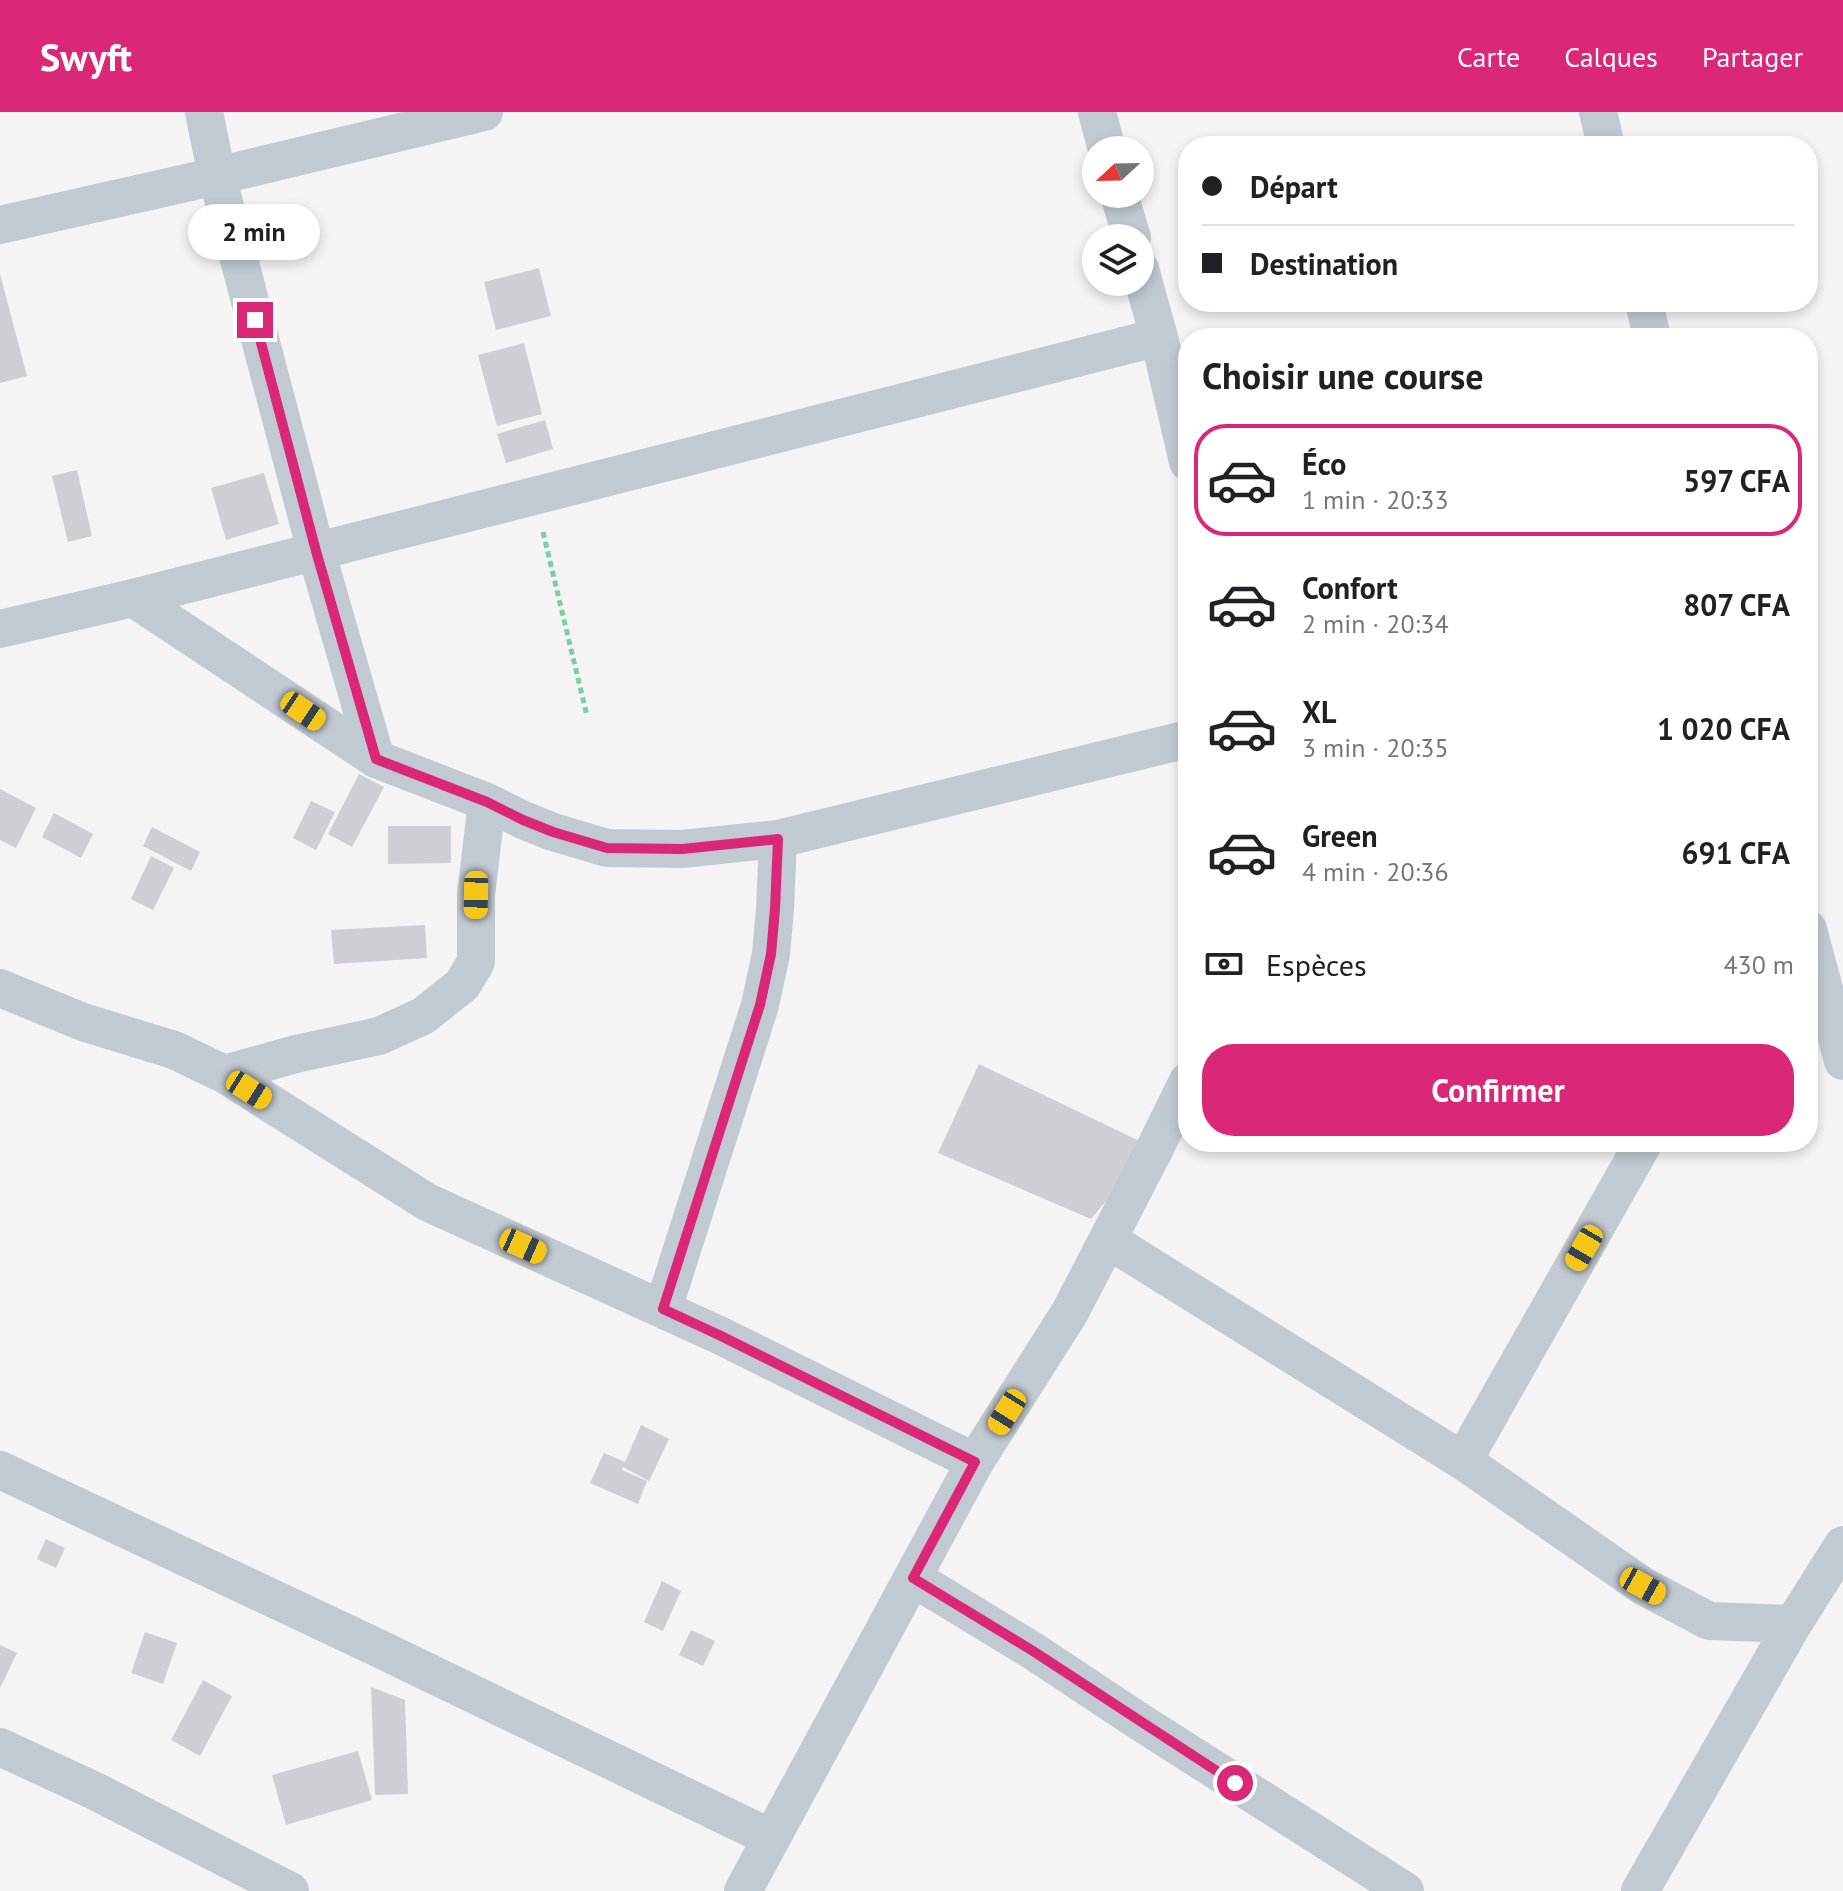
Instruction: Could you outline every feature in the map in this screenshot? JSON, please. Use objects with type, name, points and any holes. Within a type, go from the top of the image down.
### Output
[{"type":"street","points":[[204,112],[217,176],[316,551],[376,759]]},
{"type":"street","points":[[0,225],[484,112]]},
{"type":"street","points":[[1097,112],[1103,136]]},
{"type":"street","points":[[1598,112],[1604,136]]},
{"type":"street","points":[[1148,296],[1178,419]]},
{"type":"street","points":[[0,629],[133,598],[1159,337]]},
{"type":"street","points":[[133,598],[376,759],[487,802],[553,832],[607,848],[682,849],[778,839],[1178,741]]},
{"type":"street","points":[[224,1074],[379,1036],[423,1016],[462,985],[476,962],[476,895],[487,802]]},
{"type":"street","points":[[663,1309],[760,1005],[771,954],[778,839]]},
{"type":"street","points":[[1818,967],[1843,1061]]},
{"type":"street","points":[[0,988],[83,1022],[174,1050],[224,1074],[427,1202],[719,1335],[975,1462]]},
{"type":"street","points":[[743,1891],[975,1462],[1070,1312],[1178,1101]]},
{"type":"street","points":[[1463,1461],[1638,1152]]},
{"type":"street","points":[[1108,1240],[1463,1461],[1643,1586],[1709,1621],[1793,1624]]},
{"type":"street","points":[[0,1470],[771,1838]]},
{"type":"street","points":[[1640,1891],[1793,1624],[1843,1545]]},
{"type":"street","points":[[913,1578],[1033,1651],[1405,1891]]},
{"type":"street","points":[[0,1747],[97,1792],[290,1891]]},
{"type":"path","points":[[534,496],[587,716]]},
{"type":"building","points":[[539,268],[551,316],[496,330],[484,282]]},
{"type":"building","points":[[0,274],[27,376],[0,383]]},
{"type":"building","points":[[524,343],[542,414],[497,426],[478,355]]},
{"type":"building","points":[[545,420],[553,449],[506,463],[497,434]]},
{"type":"building","points":[[77,470],[92,536],[68,542],[52,476]]},
{"type":"building","points":[[264,473],[279,524],[226,540],[211,488]]},
{"type":"building","points":[[359,774],[384,787],[352,847],[328,834]]},
{"type":"building","points":[[0,789],[36,808],[16,848],[0,840]]},
{"type":"building","points":[[311,801],[335,812],[316,850],[293,838]]},
{"type":"building","points":[[54,813],[93,834],[81,858],[42,837]]},
{"type":"building","points":[[388,826],[451,826],[451,863],[388,864]]},
{"type":"building","points":[[152,827],[200,852],[191,871],[143,846]]},
{"type":"building","points":[[151,856],[174,868],[153,910],[131,899]]},
{"type":"building","points":[[425,925],[427,958],[334,964],[331,930]]},
{"type":"building","points":[[979,1064],[1152,1147],[1091,1219],[938,1153]]},
{"type":"building","points":[[641,1425],[669,1439],[649,1481],[623,1467],[622,1470],[647,1481],[638,1504],[590,1483],[604,1453],[625,1462]]},
{"type":"building","points":[[46,1539],[65,1548],[56,1568],[37,1559]]},
{"type":"building","points":[[662,1581],[681,1591],[663,1631],[644,1622]]},
{"type":"building","points":[[691,1630],[715,1641],[703,1666],[679,1655]]},
{"type":"building","points":[[145,1632],[177,1643],[163,1684],[131,1673]]},
{"type":"building","points":[[0,1645],[17,1653],[0,1688]]},
{"type":"building","points":[[203,1680],[232,1696],[200,1756],[171,1740]]},
{"type":"building","points":[[371,1687],[405,1700],[408,1794],[375,1795]]},
{"type":"building","points":[[358,1751],[372,1800],[286,1825],[272,1775]]},
{"type":"route","points":[[255,320],[316,551],[376,759],[487,802],[553,832],[607,848],[682,849],[778,839],[771,954],[760,1005],[663,1309],[975,1462],[913,1578],[1033,1651],[1235,1783]]}]
